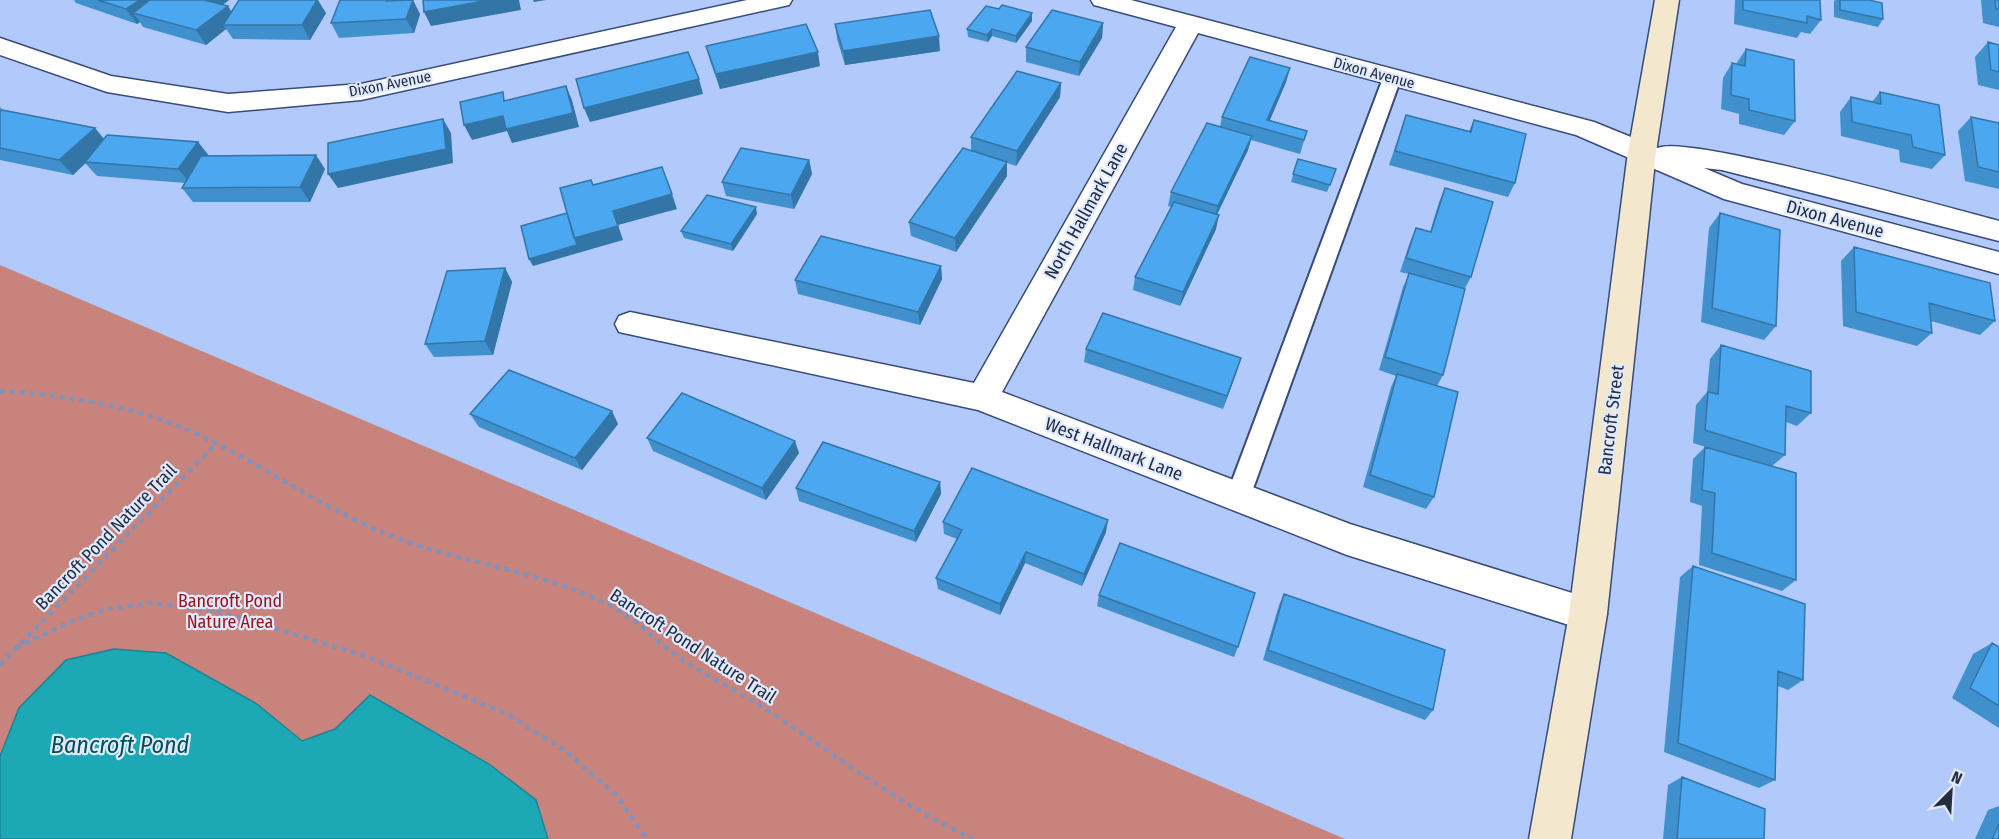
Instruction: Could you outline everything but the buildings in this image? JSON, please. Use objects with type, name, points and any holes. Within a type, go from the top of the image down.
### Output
[{"type":"street","name":"Dixon Avenue","points":[[0,46],[107,84],[228,103],[361,92],[780,0]]},
{"type":"street","name":"Dixon Avenue","points":[[1103,0],[1585,128],[1734,192],[1999,263]]},
{"type":"street","name":"Bancroft Street","points":[[1550,839],[1588,614],[1642,152],[1667,0]]},
{"type":"street","name":"North Hallmark Lane","points":[[982,398],[1191,23]]},
{"type":"street","name":"Dixon Avenue","points":[[1642,152],[1722,161],[1999,231]]},
{"type":"street","name":"West Hallmark Lane","points":[[630,324],[982,398],[1347,539],[1588,614]]},
{"type":"lane","points":[[1238,497],[1392,78]]},
{"type":"path","name":"Bancroft Pond Nature Trail","points":[[0,391],[50,394],[111,404],[154,417],[216,444],[364,524],[414,545],[552,580],[618,610],[676,656],[772,713],[851,771],[937,824],[973,839]]},
{"type":"path","name":"Bancroft Pond Nature Trail","points":[[0,665],[216,444]]},
{"type":"path","name":"Bancroft Pond Nature Trail","points":[[16,648],[74,620],[109,609],[150,603],[217,612],[297,635],[368,657],[507,714],[563,749],[607,788],[622,803],[647,839]]},
{"type":"green space","name":"Bancroft Pond Nature Area","points":[[0,265],[1345,839],[0,839]]},
{"type":"water","name":"Bancroft Pond","points":[[114,649],[166,653],[257,704],[302,741],[335,729],[370,695],[489,764],[536,800],[548,839],[0,839],[0,756],[19,708],[66,660]]}]
